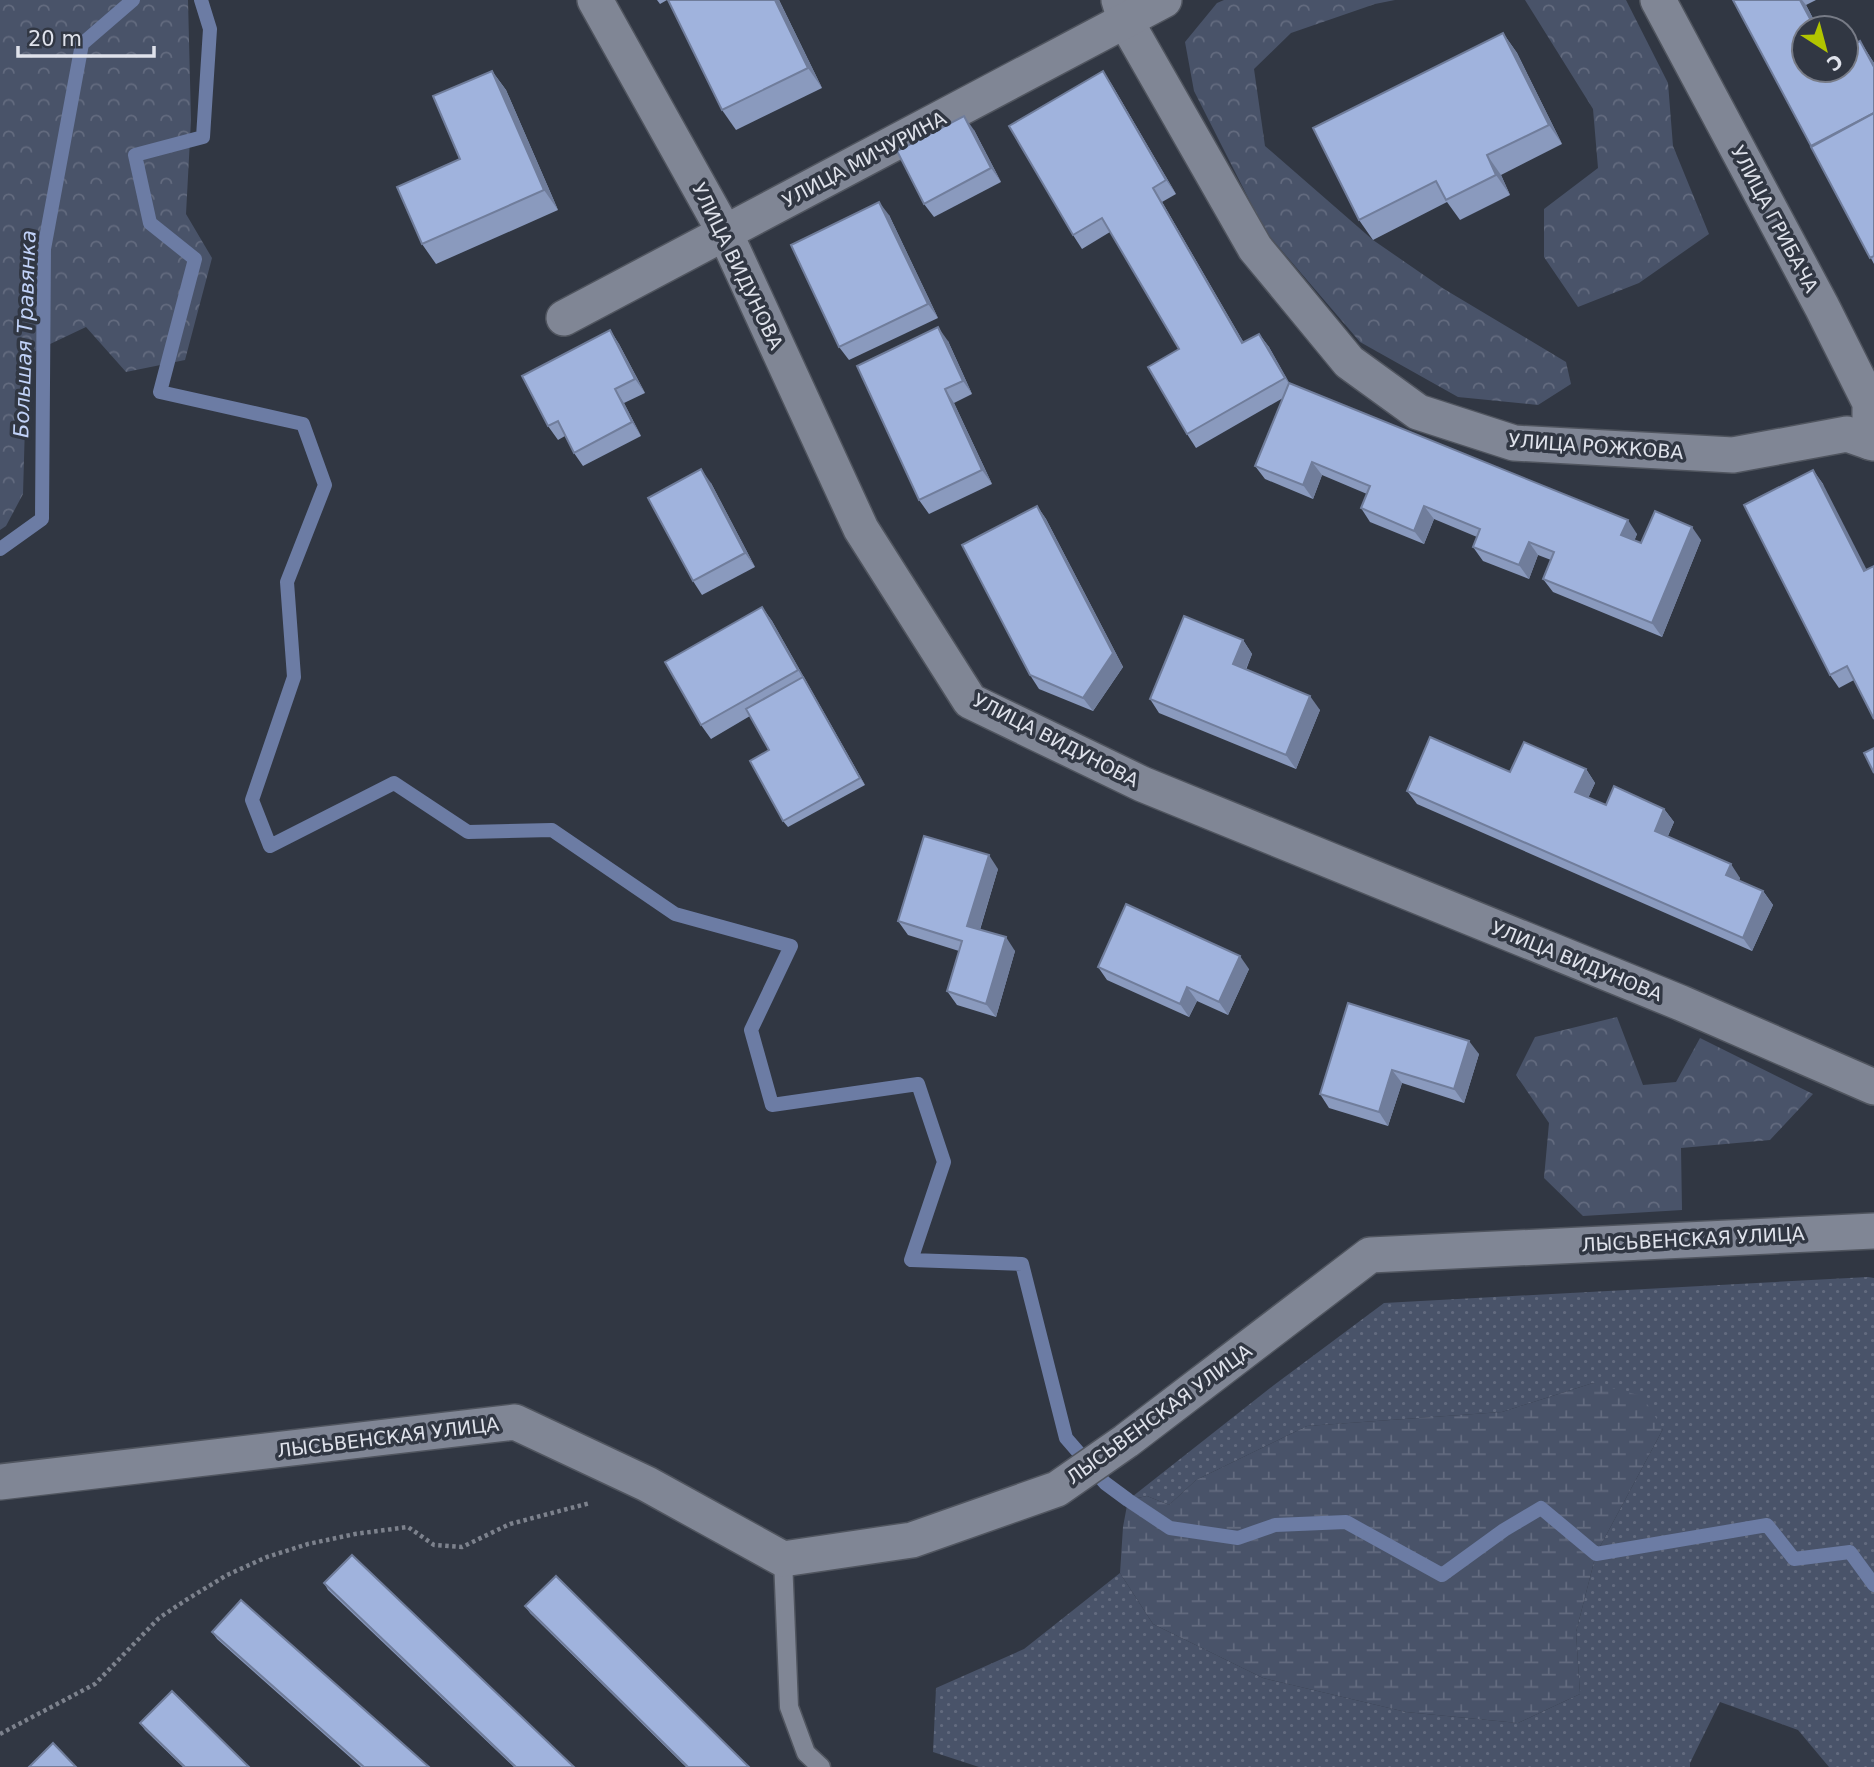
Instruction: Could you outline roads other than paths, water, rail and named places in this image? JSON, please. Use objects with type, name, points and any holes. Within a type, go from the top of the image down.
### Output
[{"type":"street","name":"УЛИЦА ВИДУНОВА","points":[[595,0],[725,233],[861,529],[970,701],[1142,784],[1681,1003],[1874,1087]]},
{"type":"street","name":"УЛИЦА МИЧУРИНА","points":[[564,318],[725,233],[1122,10],[1164,0]]},
{"type":"street","name":"УЛИЦА ГРИБАЧА","points":[[1658,0],[1822,307],[1870,403],[1872,442]]},
{"type":"street","name":"УЛИЦА РОЖКОВА","points":[[1122,10],[1255,248],[1349,362],[1418,412],[1514,443],[1732,455],[1847,434],[1872,442]]},
{"type":"street","name":"ЛЫСЬВЕНСКАЯ УЛИЦА","points":[[0,1482],[515,1422],[647,1483],[783,1559],[912,1540],[1057,1489],[1126,1441],[1370,1255],[1874,1231]]},
{"type":"lane","points":[[783,1559],[789,1707],[806,1753],[821,1767]]},
{"type":"waterway","name":"Большая Травянка","points":[[0,549],[42,519],[44,249],[82,44],[133,0]]},
{"type":"waterway","points":[[201,0],[210,29],[203,137],[135,155],[150,223],[195,259],[160,392],[303,424],[325,485],[287,582],[294,677],[252,800],[270,846],[394,783],[468,832],[552,830],[675,914],[791,946],[751,1030],[772,1105],[918,1084],[944,1162],[911,1260],[1022,1264],[1066,1438],[1105,1483],[1170,1528],[1238,1538],[1275,1525],[1346,1522],[1442,1575],[1504,1530],[1541,1508],[1596,1554],[1767,1525],[1794,1559],[1850,1552],[1874,1585]]}]
